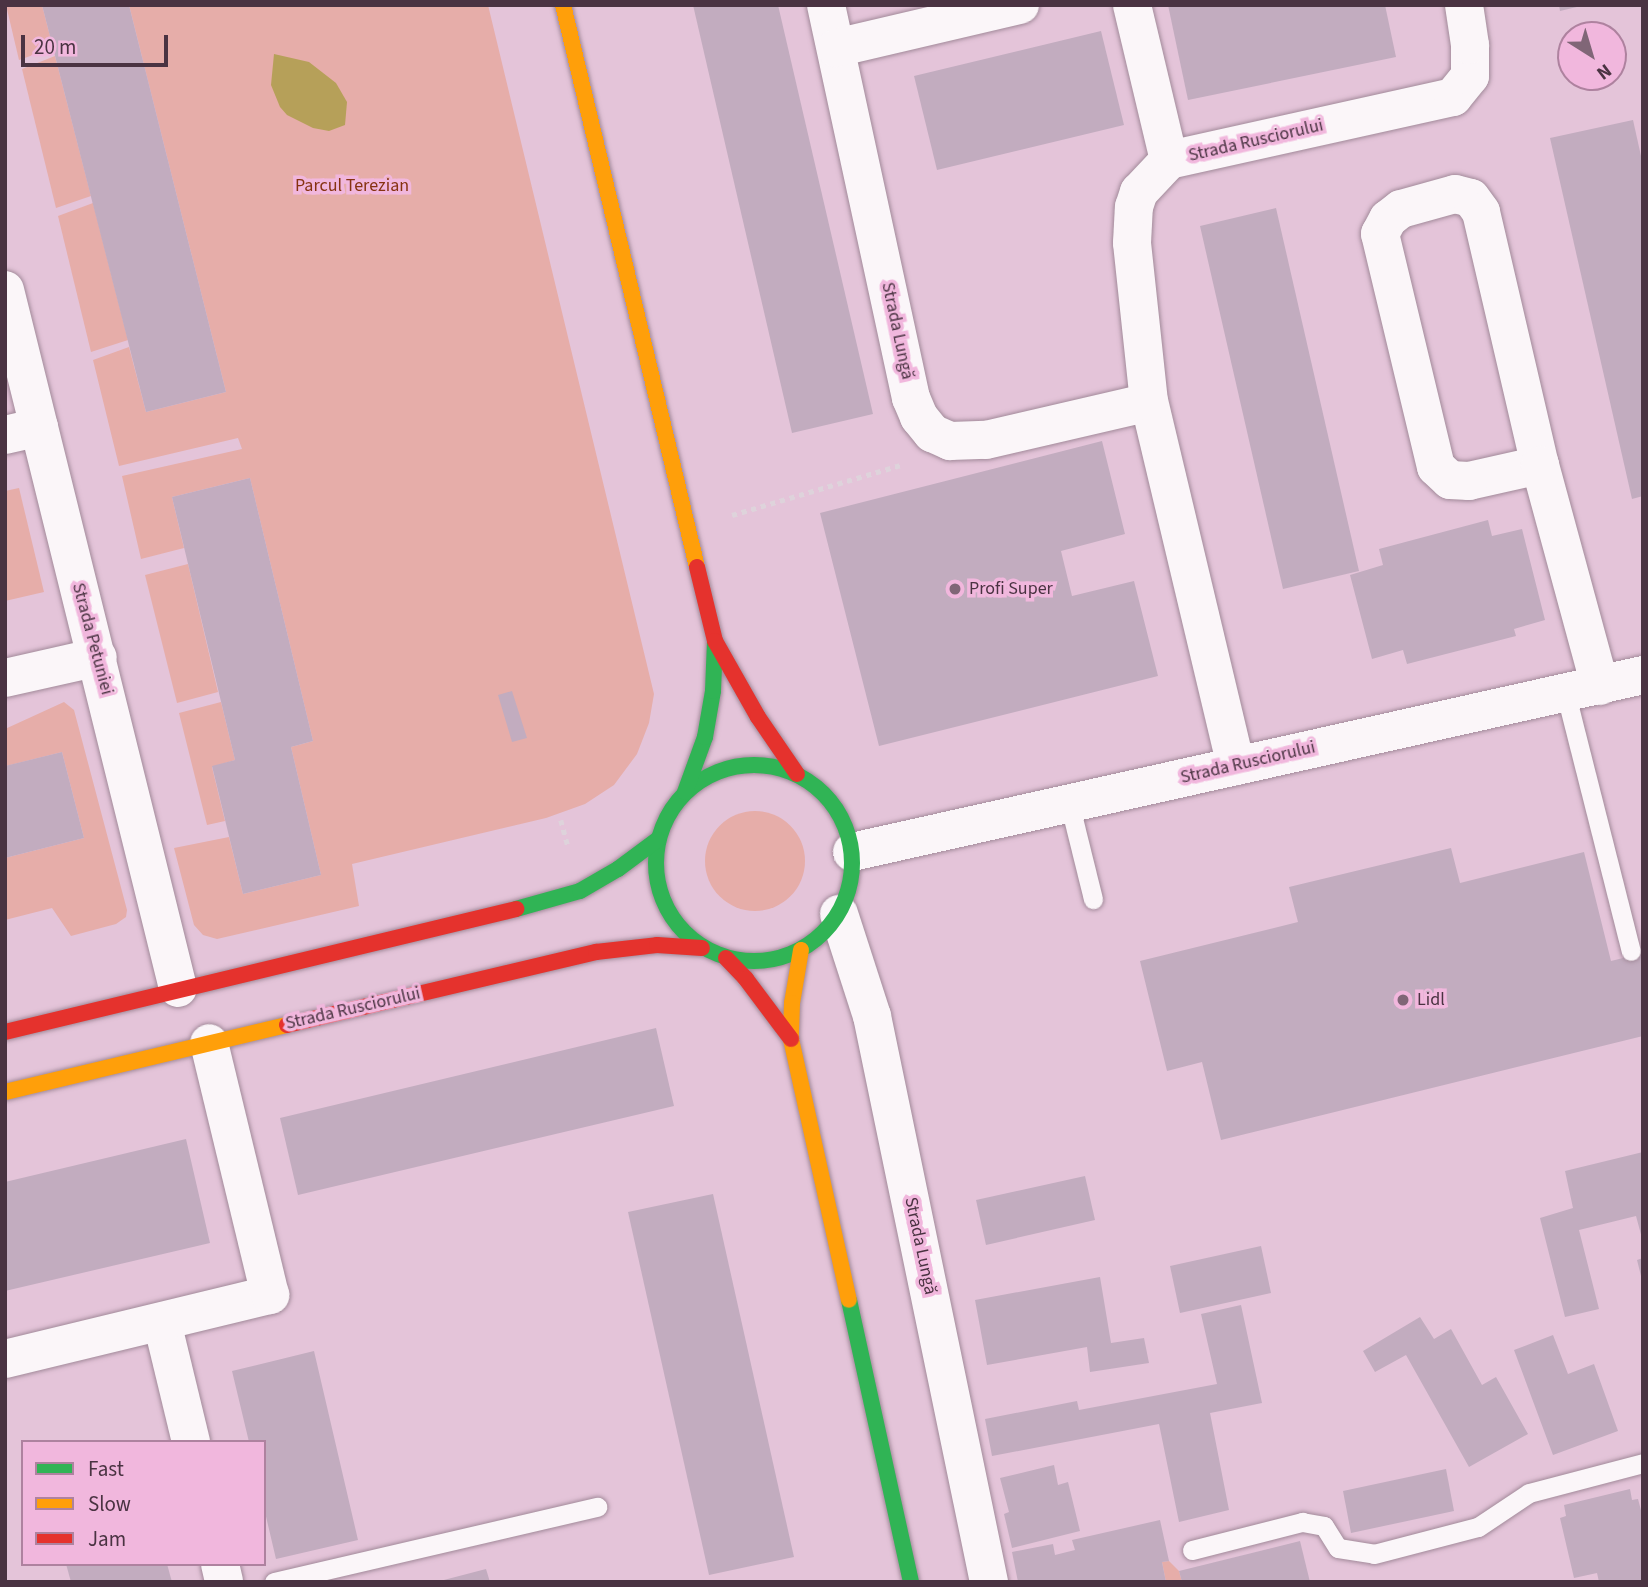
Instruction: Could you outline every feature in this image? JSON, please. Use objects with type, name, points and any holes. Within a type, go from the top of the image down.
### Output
[{"type":"main road","points":[[563,5],[715,641],[758,717],[797,774]]},
{"type":"main road","points":[[685,792],[705,737],[713,691],[715,641]]},
{"type":"main road","points":[[738,765],[768,765],[797,774],[824,793],[843,820],[852,852],[851,884],[839,914],[822,935],[801,950],[776,959],[751,962],[726,958],[702,948],[679,928],[662,901],[655,871],[657,840],[668,814],[685,792],[709,774],[738,765]]},
{"type":"main road","points":[[5,1032],[178,988],[551,901],[599,880],[657,840]]},
{"type":"main road","name":"Strada Rusciorului","points":[[5,1092],[596,952],[657,945],[702,948]]},
{"type":"main road","points":[[801,950],[792,1003],[791,1039],[911,1582]]},
{"type":"main road","points":[[726,958],[791,1039]]},
{"type":"street","name":"Strada Lungă","points":[[826,5],[911,398],[919,417],[932,433],[950,441],[986,440],[1149,402]]},
{"type":"street","points":[[835,48],[1020,5]]},
{"type":"street","points":[[1132,5],[1169,160]]},
{"type":"street","name":"Strada Rusciorului","points":[[1236,766],[1149,402],[1132,243],[1139,192],[1169,160],[1453,97],[1470,76],[1471,45],[1464,5]]},
{"type":"street","points":[[1540,465],[1469,481],[1450,480],[1436,467],[1380,234],[1388,219],[1401,209],[1455,194],[1471,198],[1481,212],[1540,465],[1583,688]]},
{"type":"street","name":"Strada Petuniei","points":[[5,290],[22,431],[97,657],[178,988]]},
{"type":"street","points":[[5,678],[97,657]]},
{"type":"street","name":"Strada Rusciorului","points":[[852,852],[1070,806],[1643,675]]},
{"type":"street","name":"Strada Lungă","points":[[839,914],[872,1016],[989,1582]]},
{"type":"street","points":[[5,1359],[270,1295],[209,1043]]},
{"type":"street","points":[[163,1322],[191,1440]]},
{"type":"lane","points":[[1583,688],[1630,951]]},
{"type":"lane","points":[[1070,806],[1093,899]]},
{"type":"lane","points":[[1192,1550],[1302,1522],[1324,1526],[1338,1548],[1374,1554],[1478,1527],[1530,1493],[1643,1463]]},
{"type":"lane","points":[[274,1582],[597,1507]]},
{"type":"path","points":[[687,529],[908,463]]},
{"type":"green space","points":[[6,5],[42,5],[53,48],[19,60]]},
{"type":"green space","name":"Parcul Terezian","points":[[129,5],[488,5],[654,694],[649,723],[637,754],[614,785],[585,804],[546,818],[352,864],[359,906],[217,939],[203,935],[194,925],[174,848],[229,837],[243,894],[321,875],[291,747],[313,741],[250,478],[172,497],[184,548],[141,559],[122,476],[242,449],[238,438],[119,466],[93,360],[129,347],[146,412],[226,392]]},
{"type":"green space","points":[[55,56],[91,196],[56,208],[22,69]]},
{"type":"green space","points":[[93,203],[128,340],[91,352],[58,216]]},
{"type":"green space","points":[[19,488],[44,592],[5,601],[5,491]]},
{"type":"green space","points":[[188,564],[218,692],[177,703],[145,575]]},
{"type":"green space","points":[[64,702],[74,710],[127,910],[126,917],[116,924],[71,936],[52,908],[5,920],[5,858],[84,838],[62,752],[6,766],[5,761],[5,729]]},
{"type":"green space","points":[[221,702],[235,760],[212,767],[225,821],[207,825],[179,713]]},
{"type":"green space","points":[[755,811],[783,819],[797,833],[805,861],[797,889],[783,903],[755,911],[727,903],[713,889],[705,861],[713,833],[727,819]]},
{"type":"green space","points":[[1169,1561],[1179,1571],[1182,1582],[1166,1582],[1162,1562]]},
{"type":"shaded area","points":[[274,54],[309,62],[336,83],[347,102],[345,125],[329,131],[313,128],[287,115],[280,107],[271,85]]},
{"type":"building","points":[[42,5],[129,5],[226,392],[146,412]]},
{"type":"building","points":[[693,5],[778,5],[873,414],[792,433]]},
{"type":"building","points":[[1168,5],[1385,5],[1396,57],[1188,100]]},
{"type":"building","points":[[1559,5],[1581,5],[1581,6],[1560,11]]},
{"type":"building","points":[[1101,31],[1124,125],[937,170],[914,76]]},
{"type":"building","points":[[1633,120],[1643,165],[1643,496],[1632,499],[1550,138]]},
{"type":"building","points":[[1276,208],[1359,571],[1283,589],[1200,226]]},
{"type":"building","name":"Profi Super","points":[[1102,441],[1125,534],[1061,551],[1072,596],[1134,581],[1158,676],[879,746],[820,513]]},
{"type":"building","points":[[250,478],[313,741],[291,747],[321,875],[243,894],[212,766],[235,760],[172,497]]},
{"type":"building","points":[[1488,520],[1492,536],[1522,529],[1545,620],[1514,629],[1516,636],[1407,664],[1403,650],[1372,659],[1350,575],[1383,565],[1379,549]]},
{"type":"building","points":[[512,691],[527,738],[512,742],[498,695]]},
{"type":"building","points":[[62,752],[84,838],[5,858],[5,766]]},
{"type":"building","name":"Lidl","points":[[1451,848],[1460,883],[1584,852],[1611,961],[1643,953],[1643,1036],[1221,1140],[1202,1062],[1167,1071],[1140,961],[1298,922],[1289,887]]},
{"type":"building","points":[[656,1028],[674,1106],[298,1195],[280,1118]]},
{"type":"building","points":[[186,1139],[210,1243],[5,1291],[5,1182]]},
{"type":"building","points":[[1643,1152],[1643,1242],[1636,1216],[1579,1230],[1599,1309],[1565,1317],[1540,1218],[1573,1208],[1565,1171]]},
{"type":"building","points":[[1085,1176],[1095,1220],[986,1245],[976,1200]]},
{"type":"building","points":[[713,1194],[794,1557],[709,1575],[628,1212]]},
{"type":"building","points":[[1261,1246],[1271,1293],[1180,1313],[1170,1266]]},
{"type":"building","points":[[1643,1258],[1643,1280],[1642,1280],[1637,1260]]},
{"type":"building","points":[[1100,1277],[1111,1343],[1144,1338],[1149,1363],[1090,1372],[1087,1347],[987,1365],[975,1300]]},
{"type":"building","points":[[1241,1305],[1262,1403],[1210,1413],[1229,1510],[1179,1522],[1159,1424],[992,1456],[985,1419],[1077,1401],[1079,1410],[1217,1384],[1201,1314]]},
{"type":"building","points":[[1420,1317],[1434,1339],[1451,1329],[1482,1385],[1496,1377],[1528,1434],[1469,1467],[1406,1355],[1375,1372],[1363,1351]]},
{"type":"building","points":[[1553,1335],[1568,1374],[1594,1364],[1618,1431],[1553,1455],[1514,1350]]},
{"type":"building","points":[[314,1351],[358,1540],[276,1559],[266,1516],[266,1440],[249,1440],[232,1371]]},
{"type":"building","points":[[1054,1465],[1058,1485],[1068,1482],[1080,1531],[1012,1548],[1004,1514],[1009,1512],[1000,1478]]},
{"type":"building","points":[[1446,1469],[1454,1511],[1351,1533],[1343,1491]]},
{"type":"building","points":[[1630,1489],[1632,1500],[1638,1499],[1643,1518],[1643,1582],[1599,1582],[1597,1573],[1574,1578],[1560,1518],[1566,1516],[1564,1505]]},
{"type":"building","points":[[1160,1520],[1169,1561],[1162,1562],[1166,1582],[1018,1582],[1012,1552],[1053,1544],[1055,1555],[1075,1550],[1072,1540]]},
{"type":"building","points":[[1300,1541],[1310,1582],[1182,1582],[1179,1571]]},
{"type":"building","points":[[67,1566],[168,1566],[172,1582],[71,1582]]},
{"type":"building","points":[[486,1569],[490,1582],[440,1582],[440,1581]]},
{"type":"traffic: fast","points":[[685,792],[705,737],[713,691],[715,641]]},
{"type":"traffic: fast","points":[[754,765],[792,772],[824,793],[845,825],[852,863],[845,901],[824,933],[792,954],[754,961],[716,954],[684,933],[663,901],[656,863],[663,825],[684,793],[716,772],[754,765]]},
{"type":"traffic: fast","points":[[516,909],[580,891],[618,869],[657,840]]},
{"type":"traffic: fast","points":[[849,1300],[911,1582]]},
{"type":"traffic: slow","points":[[563,5],[697,567]]},
{"type":"traffic: slow","points":[[801,950],[792,1003],[791,1039],[849,1300]]},
{"type":"traffic: slow","points":[[5,1092],[287,1025]]},
{"type":"traffic: jam","points":[[697,567],[715,641],[758,717],[797,774]]},
{"type":"traffic: jam","points":[[5,1032],[516,909]]},
{"type":"traffic: jam","points":[[287,1025],[596,952],[657,945],[702,948]]},
{"type":"traffic: jam","points":[[726,958],[746,979],[791,1039]]},
{"type":"place","name":"Profi Super","points":[[955,589]]},
{"type":"place","name":"Lidl","points":[[1403,1000]]}]
